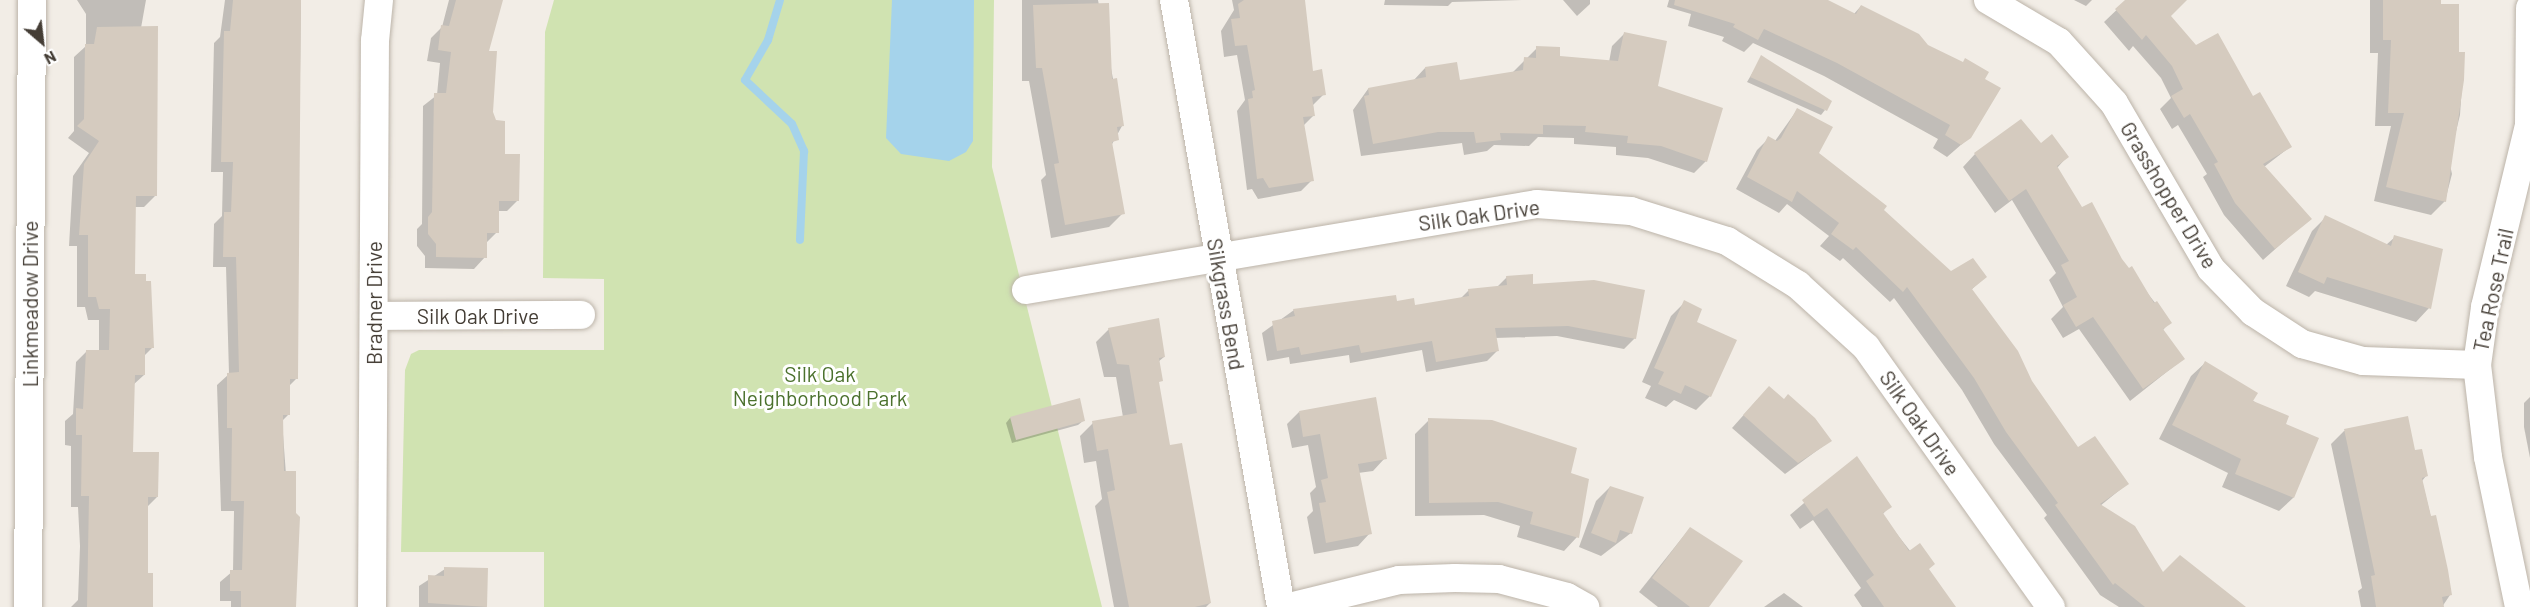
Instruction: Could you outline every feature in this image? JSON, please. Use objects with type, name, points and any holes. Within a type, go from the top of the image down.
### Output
[{"type":"street","name":"Linkmeadow Drive","points":[[28,607],[32,0]]},
{"type":"street","name":"Bradner Drive","points":[[372,607],[375,41],[379,0]]},
{"type":"street","name":"Silkgrass Bend","points":[[1174,0],[1281,607]]},
{"type":"street","name":"Grasshopper Drive","points":[[1988,0],[2059,42],[2114,103],[2211,269],[2253,312],[2302,344],[2363,361],[2477,365]]},
{"type":"street","name":"Tea Rose Trail","points":[[2519,607],[2488,457],[2477,365],[2486,307],[2529,125],[2530,8]]},
{"type":"street","name":"Silk Oak Drive","points":[[1026,290],[1537,204],[1631,211],[1727,241],[1798,285],[1866,347],[2051,607]]},
{"type":"street","name":"Silk Oak Drive","points":[[374,316],[581,315]]},
{"type":"street","points":[[1289,607],[1399,580],[1455,578],[1499,579],[1567,597],[1585,607]]},
{"type":"green space","name":"Silk Oak Neighborhood Park","points":[[554,0],[994,0],[992,167],[1102,607],[544,607],[544,552],[401,552],[405,370],[411,354],[419,350],[604,350],[604,279],[543,278],[545,32]]},
{"type":"water","points":[[892,0],[974,0],[973,141],[966,152],[949,161],[901,154],[886,138]]},
{"type":"building","points":[[233,0],[301,0],[298,379],[290,379],[290,415],[283,415],[284,471],[296,471],[296,513],[300,517],[296,607],[241,607],[241,591],[230,591],[230,570],[242,570],[244,501],[231,501],[232,428],[227,428],[227,373],[239,372],[236,257],[223,257],[224,212],[231,212],[233,162],[221,162],[224,31],[230,31]]},
{"type":"building","points":[[456,0],[503,0],[489,51],[497,51],[493,112],[496,120],[505,121],[505,154],[520,154],[519,201],[499,201],[499,233],[487,233],[487,258],[436,257],[436,244],[428,234],[428,217],[432,212],[434,93],[446,93],[451,52],[438,50],[441,25],[449,26]]},
{"type":"building","points":[[1244,0],[1305,0],[1313,71],[1322,69],[1326,95],[1312,97],[1315,116],[1303,117],[1314,181],[1269,188],[1263,178],[1257,179],[1248,99],[1253,98],[1252,91],[1255,90],[1247,45],[1235,46],[1231,19],[1240,18],[1238,4]]},
{"type":"building","points":[[1675,0],[1828,0],[1856,14],[1861,5],[1919,34],[1928,45],[1963,62],[1965,58],[1989,72],[1985,79],[2001,88],[1971,138],[1961,145],[1945,135],[1950,125],[1837,63],[1764,29],[1758,40],[1733,27],[1735,24],[1674,5]]},
{"type":"building","points":[[2125,0],[2187,0],[2171,16],[2196,45],[2218,33],[2253,96],[2260,92],[2292,147],[2263,164],[2312,219],[2275,249],[2235,203],[2214,164],[2218,162],[2190,114],[2184,118],[2171,96],[2183,89],[2172,66],[2146,35],[2142,40],[2115,9]]},
{"type":"building","points":[[2383,0],[2441,0],[2441,4],[2459,4],[2459,52],[2465,52],[2464,80],[2446,202],[2386,187],[2404,113],[2388,113],[2391,40],[2383,40]]},
{"type":"building","points":[[1109,3],[1112,79],[1117,78],[1124,126],[1117,127],[1119,140],[1112,142],[1125,214],[1065,225],[1054,164],[1059,163],[1042,68],[1036,68],[1033,5]]},
{"type":"building","points":[[158,26],[157,196],[136,196],[135,274],[146,274],[146,281],[151,281],[154,348],[145,348],[145,375],[135,375],[133,452],[159,452],[158,497],[148,497],[148,573],[153,573],[153,607],[87,607],[89,496],[81,496],[82,435],[76,435],[76,408],[83,409],[86,350],[109,350],[110,309],[99,309],[96,297],[88,297],[88,235],[79,235],[84,164],[99,141],[77,126],[84,119],[85,44],[94,44],[97,27]]},
{"type":"building","points":[[1624,32],[1667,41],[1658,86],[1723,108],[1707,162],[1661,146],[1627,143],[1628,136],[1585,132],[1586,126],[1543,125],[1543,134],[1500,133],[1501,140],[1476,143],[1474,132],[1438,132],[1373,144],[1364,96],[1369,95],[1368,88],[1426,77],[1425,67],[1457,62],[1460,80],[1523,70],[1524,57],[1536,58],[1536,46],[1560,47],[1560,56],[1618,61]]},
{"type":"building","points":[[1761,55],[1832,101],[1827,111],[1750,77]]},
{"type":"building","points":[[1797,108],[1833,127],[1819,153],[1887,206],[1884,210],[1951,271],[1973,258],[1987,277],[1972,289],[2018,351],[2032,381],[2078,447],[2095,436],[2129,484],[2100,504],[2135,526],[2163,572],[2180,555],[2246,607],[2145,607],[2115,583],[2113,585],[2055,505],[2058,503],[2006,432],[1974,378],[1907,287],[1903,292],[1856,247],[1853,250],[1831,234],[1839,223],[1797,191],[1792,202],[1747,177],[1768,136],[1777,141],[1781,138]]},
{"type":"building","points":[[2021,119],[2041,143],[2052,134],[2069,157],[2057,166],[2082,207],[2092,202],[2122,259],[2129,268],[2132,266],[2154,303],[2157,301],[2172,323],[2163,329],[2185,359],[2143,389],[2093,317],[2076,327],[2063,305],[2077,297],[2061,265],[2069,261],[2026,189],[2009,201],[1974,153]]},
{"type":"building","points":[[2325,215],[2391,246],[2394,235],[2443,249],[2431,309],[2327,277],[2324,284],[2298,272]]},
{"type":"building","points":[[1533,274],[1533,284],[1594,280],[1645,290],[1636,339],[1568,326],[1495,328],[1499,351],[1436,362],[1432,341],[1361,353],[1359,345],[1301,355],[1299,347],[1277,351],[1272,321],[1295,316],[1293,309],[1396,295],[1397,301],[1414,298],[1415,305],[1469,296],[1468,289],[1507,285],[1506,276]]},
{"type":"building","points":[[1684,300],[1702,309],[1697,322],[1737,340],[1711,397],[1685,385],[1681,394],[1658,384],[1664,372],[1654,368]]},
{"type":"building","points":[[1159,318],[1165,357],[1159,358],[1163,381],[1159,382],[1170,445],[1182,443],[1211,603],[1195,607],[1129,607],[1107,492],[1115,490],[1108,449],[1097,451],[1092,421],[1137,413],[1129,365],[1117,364],[1108,328]]},
{"type":"building","points":[[2205,361],[2258,393],[2253,401],[2289,416],[2286,424],[2319,438],[2294,498],[2235,474],[2241,459],[2172,425]]},
{"type":"building","points":[[1769,386],[1784,399],[1788,394],[1815,418],[1832,441],[1798,463],[1769,438],[1743,415]]},
{"type":"building","points":[[1376,397],[1387,459],[1358,464],[1372,534],[1326,543],[1319,503],[1326,502],[1321,480],[1328,478],[1320,434],[1303,437],[1299,411]]},
{"type":"building","points":[[1080,398],[1085,421],[1016,440],[1010,417]]},
{"type":"building","points":[[2408,416],[2415,450],[2422,449],[2428,476],[2422,478],[2431,516],[2436,515],[2448,570],[2452,595],[2442,597],[2444,607],[2376,607],[2371,576],[2375,575],[2344,429]]},
{"type":"building","points":[[1428,418],[1492,420],[1577,448],[1571,473],[1589,479],[1579,538],[1530,524],[1533,512],[1498,502],[1429,503]]},
{"type":"building","points":[[1857,456],[1892,507],[1883,513],[1909,551],[1920,543],[1935,564],[1929,569],[1956,607],[1884,607],[1866,581],[1874,575],[1827,508],[1814,517],[1802,500]]},
{"type":"building","points":[[1610,486],[1644,497],[1632,534],[1620,530],[1616,543],[1591,533]]},
{"type":"building","points":[[1690,527],[1743,561],[1709,607],[1690,607],[1652,578]]},
{"type":"building","points":[[444,567],[488,568],[487,607],[428,603],[428,575],[444,576]]},
{"type":"waterway","points":[[780,0],[768,40],[745,80],[792,124],[804,151],[800,240]]}]
